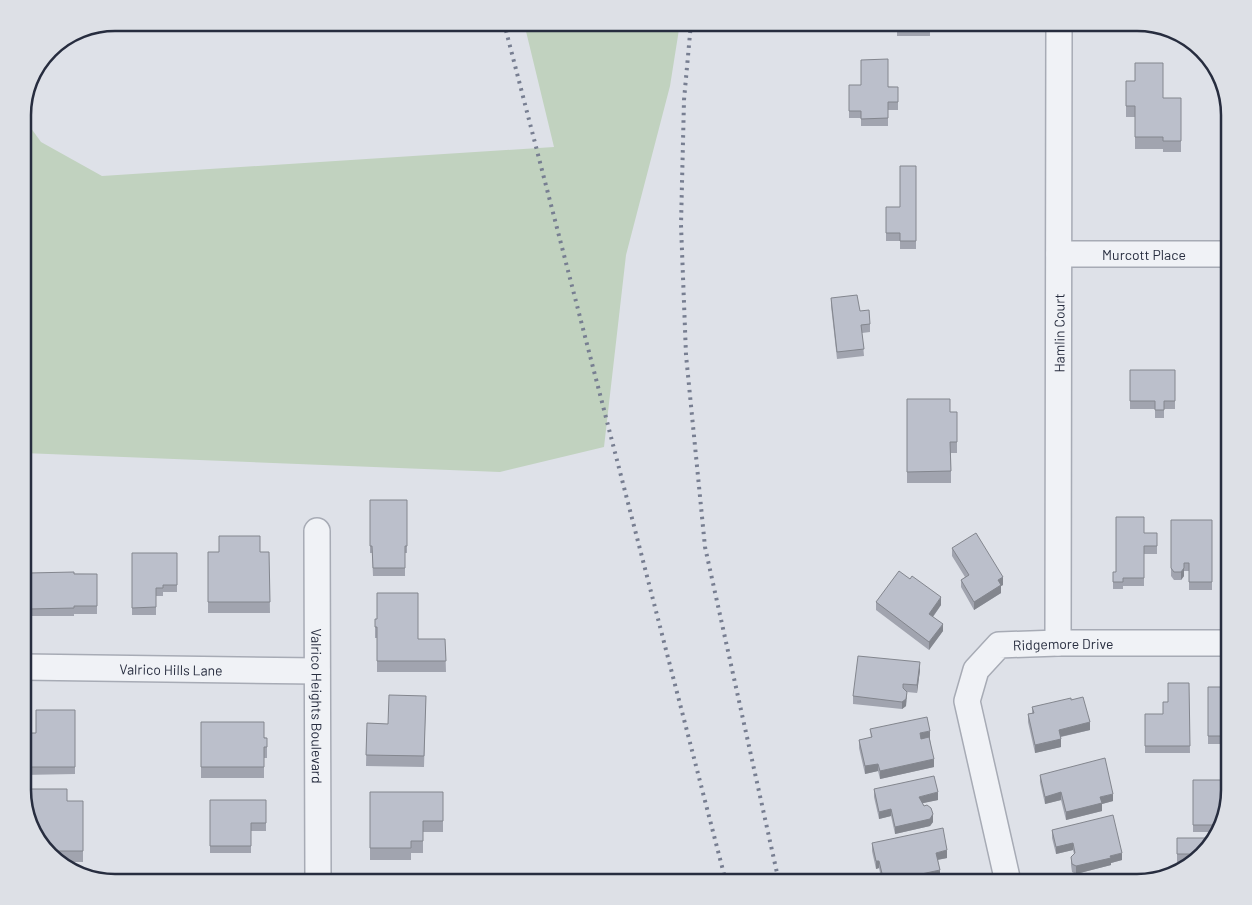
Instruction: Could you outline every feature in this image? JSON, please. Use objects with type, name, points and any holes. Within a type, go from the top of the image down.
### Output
[{"type":"street","name":"Hamlin Court","points":[[1058,643],[1059,31]]},
{"type":"street","name":"Murcott Place","points":[[1059,254],[1221,254]]},
{"type":"street","name":"Valrico Heights Boulevard","points":[[318,531],[318,874]]},
{"type":"street","name":"Ridgemore Drive","points":[[1006,874],[967,701],[976,670],[999,645],[1058,643],[1221,644]]},
{"type":"street","name":"Valrico Hills Lane","points":[[31,667],[317,671]]},
{"type":"green space","points":[[526,31],[679,31],[670,86],[626,255],[604,447],[500,472],[31,453],[31,128],[41,142],[102,176],[554,147]]},
{"type":"building","points":[[888,59],[888,87],[898,87],[898,102],[888,102],[888,118],[861,119],[861,111],[849,111],[849,85],[861,85],[861,60]]},
{"type":"building","points":[[1135,63],[1163,63],[1163,98],[1181,98],[1181,141],[1163,141],[1163,137],[1135,137],[1135,106],[1126,106],[1126,81],[1135,81]]},
{"type":"building","points":[[900,166],[916,166],[916,241],[900,241],[900,233],[886,233],[886,207],[900,207]]},
{"type":"building","points":[[857,295],[860,311],[869,310],[870,324],[861,325],[864,349],[837,352],[831,298]]},
{"type":"building","points":[[1130,370],[1175,370],[1175,401],[1164,401],[1164,410],[1155,410],[1155,401],[1130,401]]},
{"type":"building","points":[[907,399],[950,399],[950,412],[957,412],[957,442],[950,442],[951,471],[907,472]]},
{"type":"building","points":[[370,500],[407,500],[405,568],[373,568],[372,546],[370,546]]},
{"type":"building","points":[[1116,517],[1144,517],[1144,533],[1157,533],[1157,546],[1144,546],[1144,578],[1123,578],[1123,582],[1113,582],[1113,572],[1116,572]]},
{"type":"building","points":[[1171,520],[1212,520],[1212,582],[1189,582],[1189,563],[1184,563],[1184,568],[1181,572],[1174,572],[1171,568]]},
{"type":"building","points":[[976,533],[1003,577],[998,580],[1001,585],[974,602],[961,580],[969,575],[952,548]]},
{"type":"building","points":[[219,536],[260,536],[260,552],[269,552],[270,602],[208,602],[208,552],[219,552]]},
{"type":"building","points":[[132,553],[177,553],[177,585],[163,585],[163,588],[156,588],[156,607],[132,608]]},
{"type":"building","points":[[899,571],[910,579],[912,576],[941,597],[929,614],[943,624],[929,642],[876,602]]},
{"type":"building","points":[[74,572],[74,574],[97,574],[97,606],[31,609],[31,573]]},
{"type":"building","points":[[377,593],[418,593],[418,639],[445,639],[446,661],[377,661],[377,627],[375,627],[375,619],[377,619]]},
{"type":"building","points":[[858,656],[920,662],[917,685],[903,684],[903,688],[907,692],[906,699],[902,702],[853,696]]},
{"type":"building","points":[[1168,683],[1189,683],[1190,746],[1145,746],[1145,714],[1163,714],[1163,702],[1168,702]]},
{"type":"building","points":[[1208,687],[1221,687],[1221,736],[1208,736]]},
{"type":"building","points":[[389,695],[426,696],[424,756],[366,755],[367,723],[388,724]]},
{"type":"building","points":[[1083,697],[1090,722],[1059,730],[1061,739],[1035,745],[1028,714],[1034,713],[1032,707]]},
{"type":"building","points":[[36,710],[75,710],[75,767],[31,767],[31,733],[36,733]]},
{"type":"building","points":[[927,717],[930,731],[920,733],[921,739],[929,737],[934,759],[880,771],[878,764],[865,766],[859,740],[872,737],[870,729]]},
{"type":"building","points":[[201,722],[264,722],[264,738],[267,738],[267,747],[264,747],[264,767],[201,767]]},
{"type":"building","points":[[1105,758],[1113,794],[1100,797],[1102,803],[1066,812],[1061,792],[1045,797],[1040,775]]},
{"type":"building","points":[[934,776],[938,792],[919,797],[924,806],[927,805],[931,808],[933,814],[930,819],[895,827],[891,809],[879,812],[874,789]]},
{"type":"building","points":[[1193,780],[1221,780],[1220,800],[1213,825],[1193,825]]},
{"type":"building","points":[[31,789],[67,789],[67,801],[83,801],[83,851],[59,851],[52,845],[36,817]]},
{"type":"building","points":[[370,792],[443,792],[443,821],[423,821],[423,841],[411,841],[411,848],[370,848]]},
{"type":"building","points":[[210,800],[266,800],[266,823],[251,823],[251,846],[210,846]]},
{"type":"building","points":[[1113,815],[1122,853],[1110,856],[1111,858],[1076,866],[1072,864],[1071,857],[1075,853],[1073,843],[1056,847],[1052,830]]},
{"type":"building","points":[[943,828],[947,850],[936,853],[940,870],[921,874],[882,874],[879,861],[876,861],[872,843]]},
{"type":"building","points":[[1177,838],[1205,838],[1190,854],[1177,854]]},
{"type":"railway","points":[[506,31],[724,874]]},
{"type":"railway","points":[[690,31],[684,100],[681,225],[686,355],[705,547],[777,874]]}]
